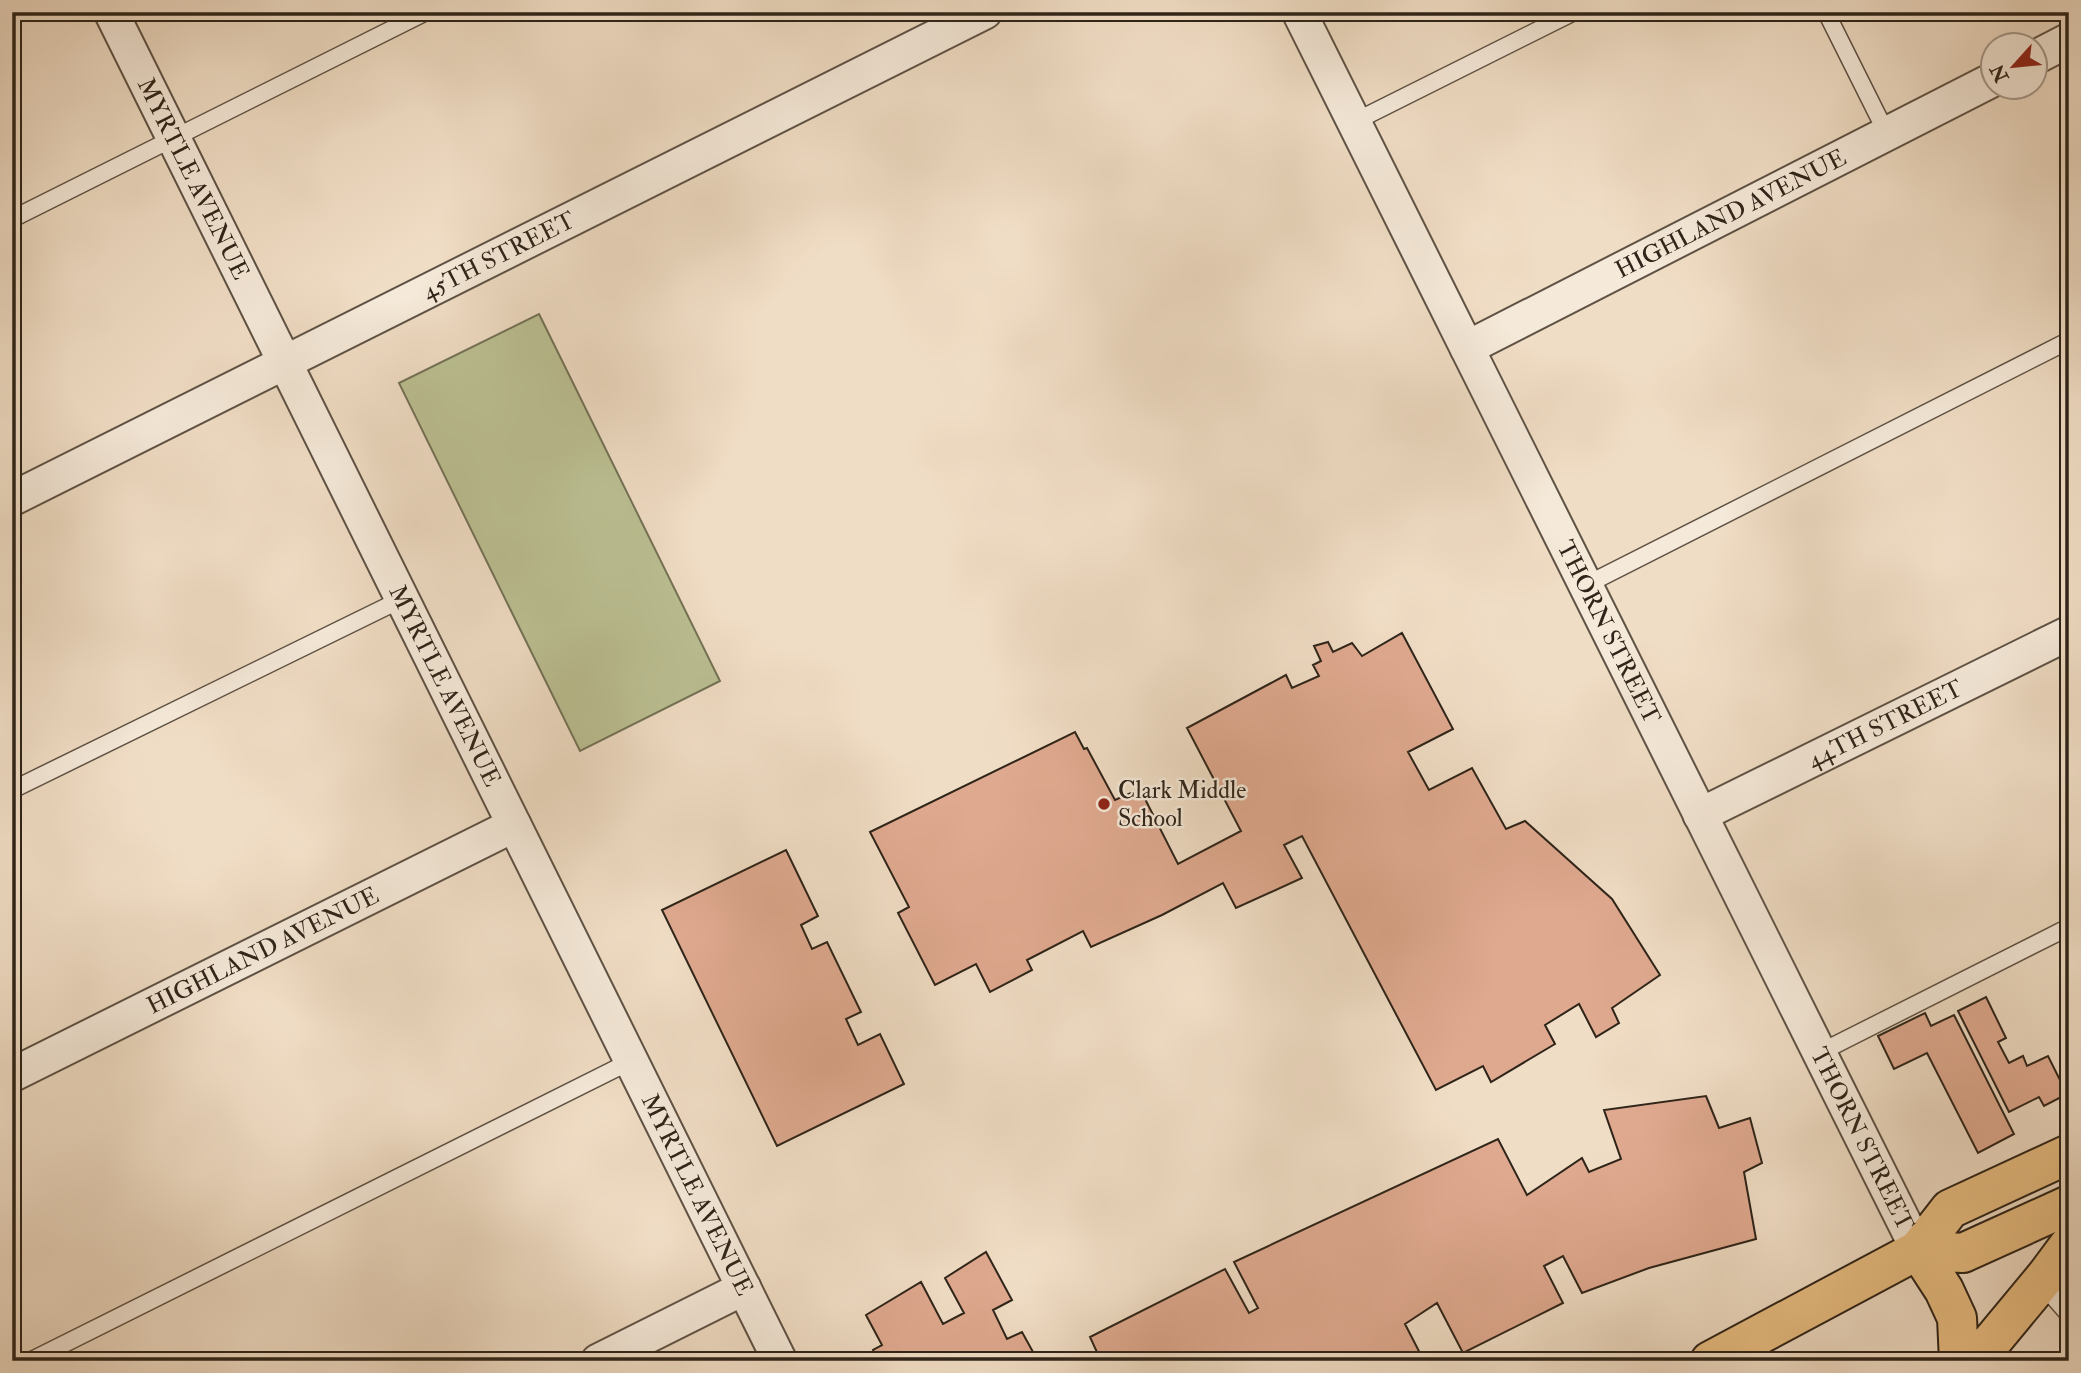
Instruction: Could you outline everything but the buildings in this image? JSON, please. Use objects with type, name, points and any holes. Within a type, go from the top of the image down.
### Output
[{"type":"main road","points":[[1710,1361],[1918,1250],[1951,1209],[2069,1154]]},
{"type":"main road","points":[[1918,1250],[1963,1253],[2069,1205]]},
{"type":"main road","points":[[1974,1361],[2069,1245]]},
{"type":"main road","points":[[1918,1250],[1944,1290],[1957,1318],[1959,1361]]},
{"type":"street","name":"MYRTLE AVENUE","points":[[111,12],[780,1361]]},
{"type":"street","name":"45TH STREET","points":[[12,499],[985,12]]},
{"type":"street","name":"THORN STREET","points":[[1299,12],[1918,1250]]},
{"type":"street","points":[[2050,50],[2069,40]]},
{"type":"street","name":"HIGHLAND AVENUE","points":[[1467,348],[1980,86]]},
{"type":"street","name":"44TH STREET","points":[[1700,815],[2069,633]]},
{"type":"street","name":"HIGHLAND AVENUE","points":[[12,1075],[514,825]]},
{"type":"street","points":[[598,1361],[744,1289]]},
{"type":"lane","points":[[12,219],[426,12]]},
{"type":"lane","points":[[1354,122],[1574,12]]},
{"type":"lane","points":[[1826,12],[1887,134]]},
{"type":"lane","points":[[1586,585],[2064,343]]},
{"type":"lane","points":[[12,790],[402,599]]},
{"type":"lane","points":[[1819,1053],[2069,927]]},
{"type":"lane","points":[[30,1361],[631,1061]]},
{"type":"lane","points":[[2046,1276],[2054,1299],[2069,1315]]},
{"type":"green space","points":[[539,314],[720,681],[580,751],[399,383]]},
{"type":"place","name":"Clark Middle School","points":[[1104,804]]}]
